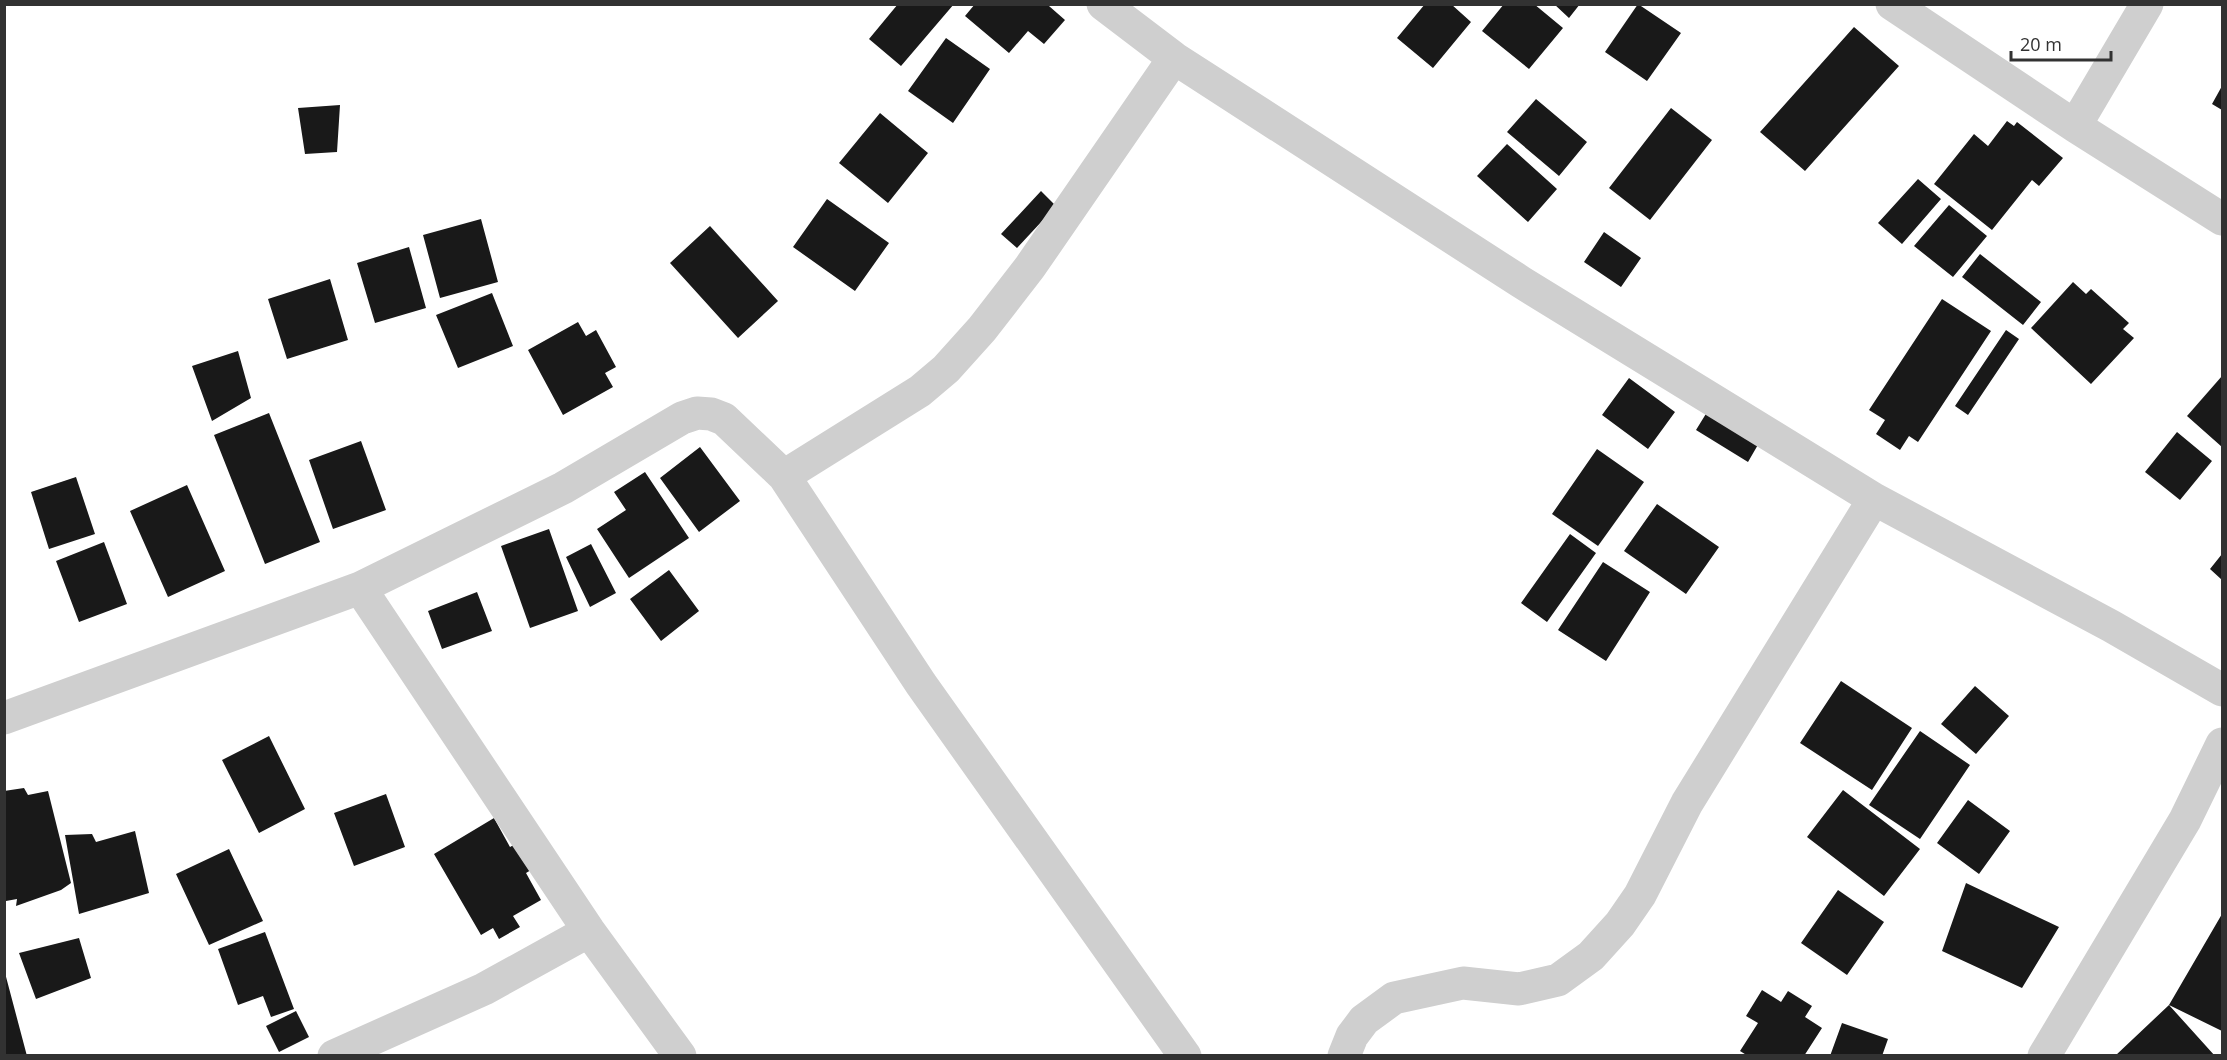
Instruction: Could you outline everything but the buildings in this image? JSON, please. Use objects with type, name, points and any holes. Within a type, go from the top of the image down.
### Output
[{"type":"street","points":[[1104,4],[1174,58],[1550,300],[1874,499],[2111,626],[2223,690]]},
{"type":"street","points":[[1892,4],[2075,126],[2223,219]]},
{"type":"street","points":[[2075,126],[2147,4]]},
{"type":"street","points":[[784,476],[920,391],[946,369],[982,329],[1030,267],[1174,58]]},
{"type":"street","points":[[4,718],[360,588],[563,488],[682,418],[697,413],[711,414],[724,419],[784,476],[921,684],[1185,1056]]},
{"type":"street","points":[[1344,1056],[1352,1036],[1364,1020],[1394,998],[1462,983],[1518,989],[1558,980],[1591,956],[1620,924],[1640,895],[1687,803],[1874,499]]},
{"type":"street","points":[[360,588],[589,931],[680,1056]]},
{"type":"street","points":[[2044,1056],[2185,820],[2223,744]]},
{"type":"street","points":[[334,1056],[484,989],[589,931]]}]
